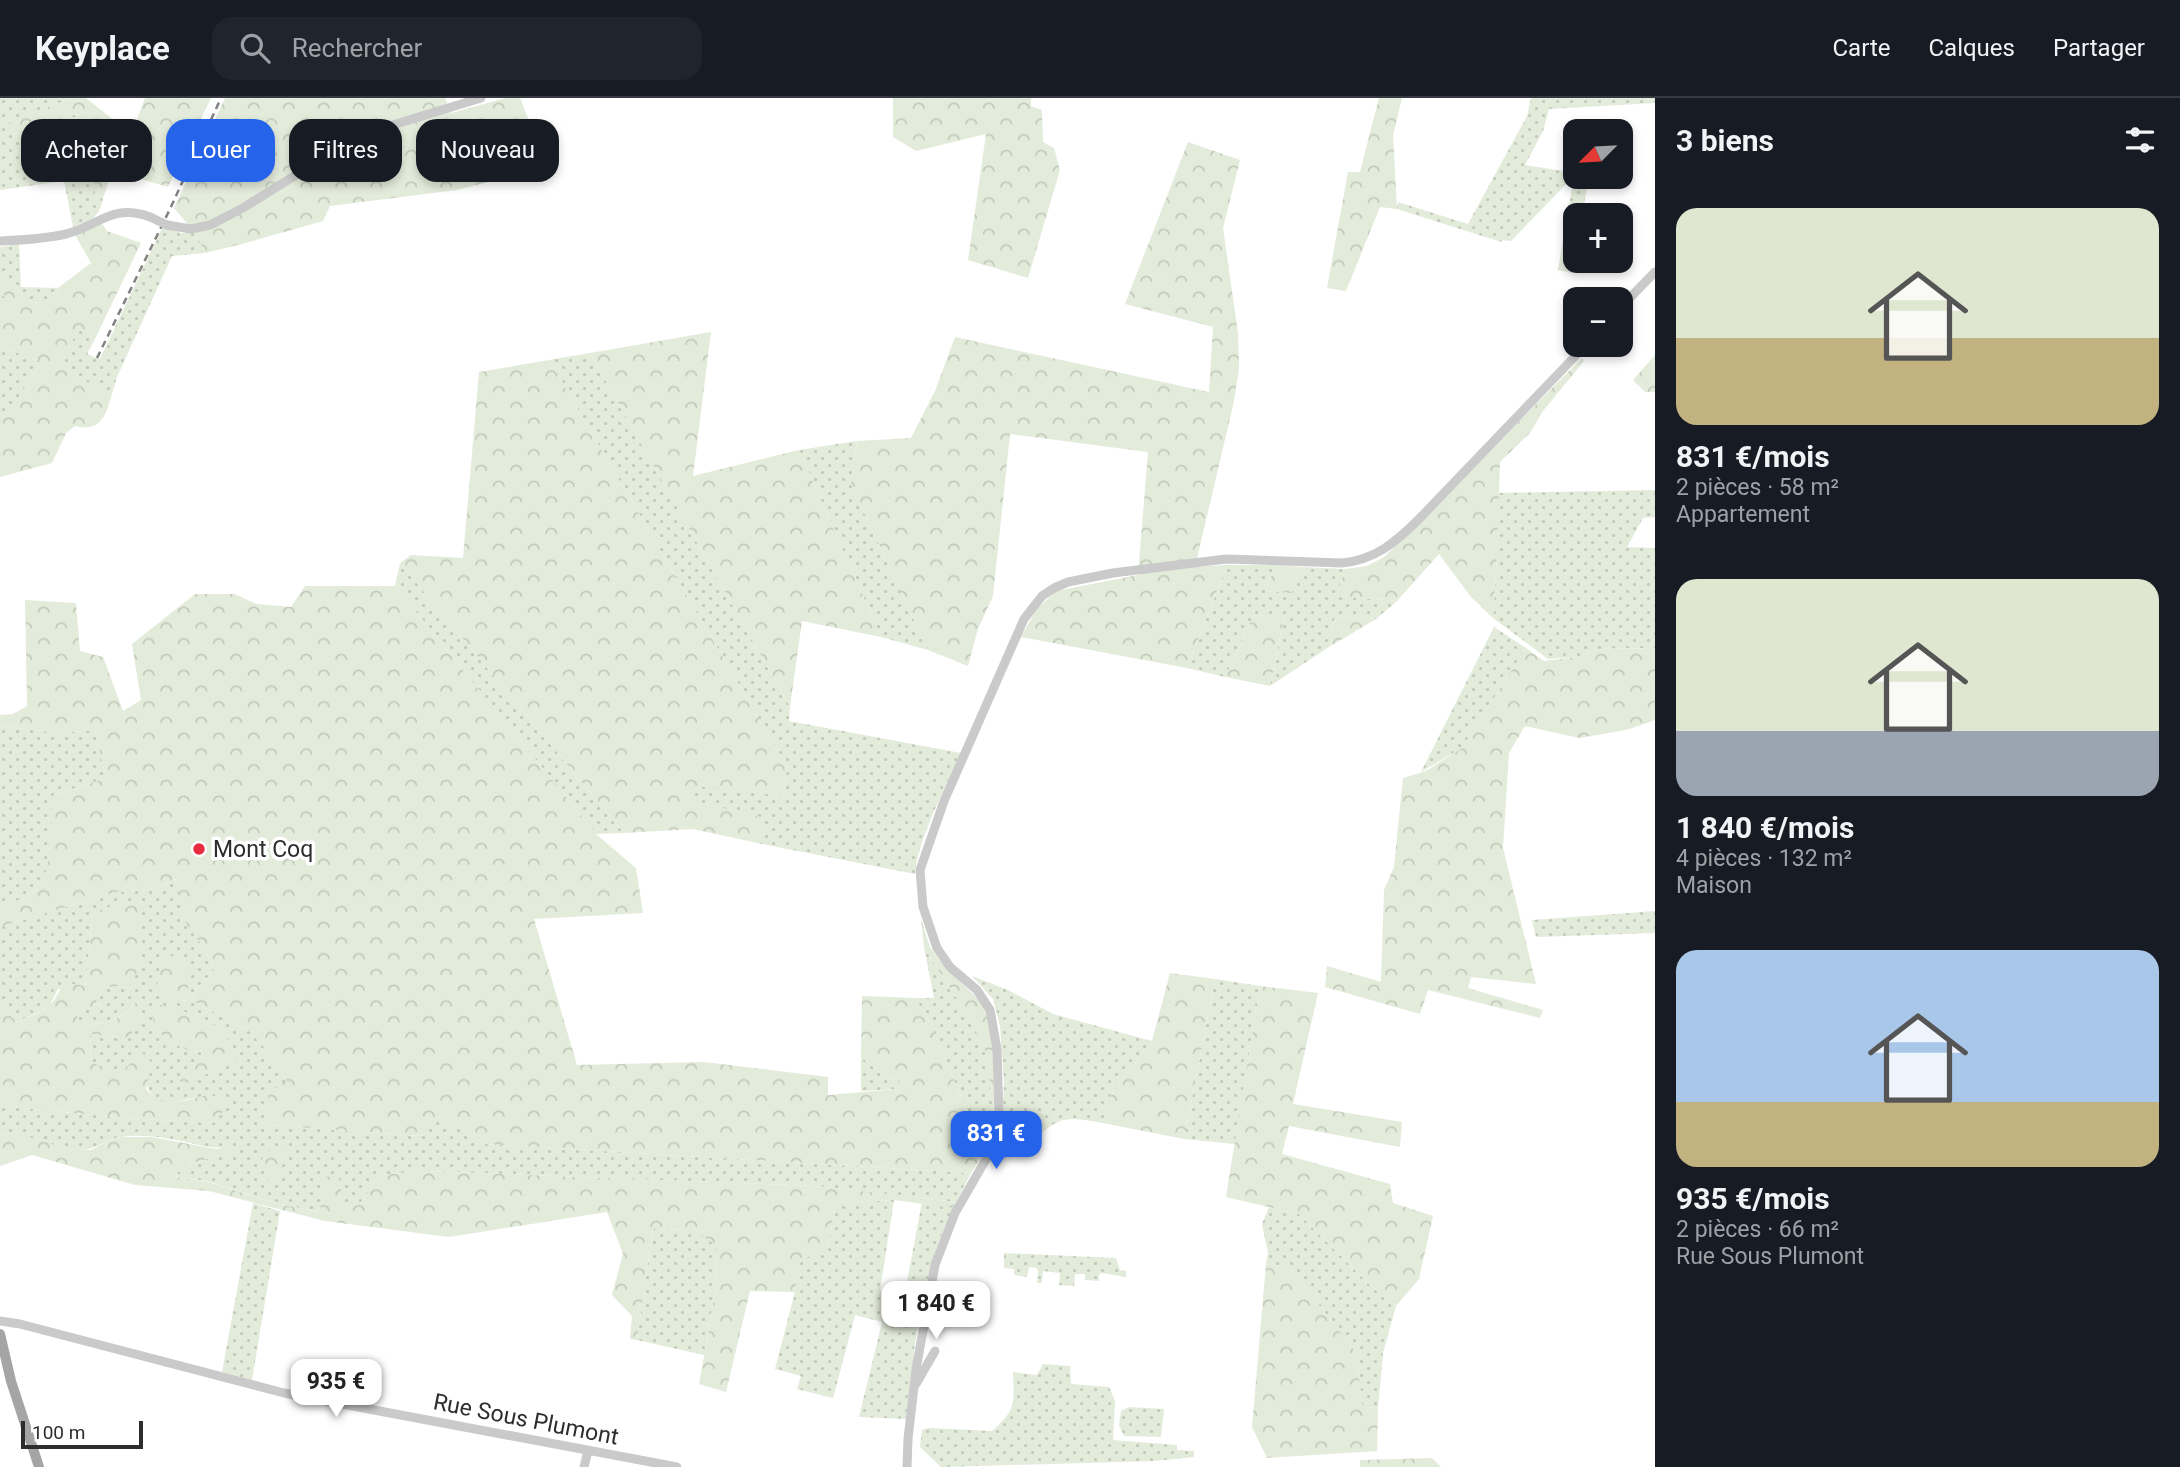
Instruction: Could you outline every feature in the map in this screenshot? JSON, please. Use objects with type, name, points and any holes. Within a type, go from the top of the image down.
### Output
[{"type":"main road","points":[[0,1334],[11,1381],[40,1467]]},
{"type":"street","points":[[0,241],[69,233],[104,216],[122,212],[135,212],[183,229],[200,228],[243,208],[360,135],[481,98]]},
{"type":"street","points":[[1633,295],[1655,272]]},
{"type":"street","points":[[907,1467],[914,1389],[929,1291],[941,1245],[955,1213],[993,1147],[999,1117],[997,1049],[990,1010],[977,990],[950,967],[937,948],[923,907],[920,870],[944,801],[1024,619],[1042,596],[1055,588],[1068,582],[1102,575],[1226,559],[1342,563],[1356,562],[1377,554],[1395,542],[1419,519],[1574,357]]},
{"type":"street","name":"Rue Sous Plumont","points":[[0,1321],[284,1393],[677,1467]]},
{"type":"street","points":[[914,1389],[935,1351]]},
{"type":"street","points":[[584,1467],[588,1451]]},
{"type":"green space","points":[[0,98],[72,98],[10,121],[15,134],[21,132],[21,182],[57,182],[0,190]]},
{"type":"green space","points":[[72,98],[86,98],[112,119],[90,119],[76,114],[61,119],[21,119],[21,132],[15,134],[9,121]]},
{"type":"green space","points":[[145,98],[211,98],[201,119],[166,119],[166,182],[170,182],[168,187],[151,182],[152,119],[137,119]]},
{"type":"green space","points":[[225,98],[445,98],[451,113],[506,98],[520,98],[528,119],[416,119],[416,182],[488,182],[457,190],[330,206],[323,221],[205,253],[195,233],[174,208],[186,182],[275,182],[275,119],[215,119]]},
{"type":"green space","points":[[893,98],[1031,98],[1031,106],[1042,110],[1043,142],[1054,148],[1060,170],[1028,278],[968,260],[986,134],[916,151],[893,137]]},
{"type":"green space","points":[[1379,98],[1402,98],[1393,135],[1397,209],[1380,207],[1346,291],[1327,288],[1348,172],[1360,172]]},
{"type":"green space","points":[[1531,98],[1655,98],[1655,103],[1549,109],[1543,131],[1525,165],[1563,171],[1563,187],[1511,241],[1501,242],[1397,209],[1398,202],[1468,224],[1527,116]]},
{"type":"green space","points":[[77,114],[90,119],[62,119]]},
{"type":"green space","points":[[1188,142],[1240,160],[1223,228],[1238,333],[1239,368],[1234,401],[1195,567],[1227,565],[1187,668],[1021,637],[1036,610],[1056,591],[1138,575],[1148,452],[1010,434],[993,596],[978,629],[968,666],[928,650],[851,484],[857,441],[911,438],[935,391],[955,337],[1209,392],[1213,327],[1125,304]]},
{"type":"green space","points":[[64,182],[97,182],[95,195],[103,198],[97,214],[73,227]]},
{"type":"green space","points":[[94,182],[109,182],[103,198],[95,195]]},
{"type":"green space","points":[[1572,189],[1587,189],[1584,203],[1569,203]]},
{"type":"green space","points":[[101,222],[107,231],[141,243],[95,339],[79,328],[60,365],[111,397],[107,411],[96,425],[75,426],[66,433],[52,463],[0,477],[0,418],[6,416],[42,362],[0,346],[0,299],[5,298],[0,279],[12,280],[20,293],[30,301],[49,301],[56,297],[58,288],[91,263],[75,235]]},
{"type":"green space","points":[[163,226],[181,233],[195,233],[205,253],[172,256],[117,377],[111,397],[60,365],[79,327],[95,339],[87,354],[100,359]]},
{"type":"green space","points":[[1563,241],[1563,271],[1558,270]]},
{"type":"green space","points":[[19,244],[21,287],[58,288],[56,297],[36,303],[25,298],[12,280],[1,280],[5,298],[0,299],[0,247]]},
{"type":"green space","points":[[711,332],[693,476],[799,450],[881,637],[802,621],[790,707],[590,353]]},
{"type":"green space","points":[[0,346],[42,362],[6,416],[0,418]]},
{"type":"green space","points":[[590,353],[790,707],[789,721],[961,753],[927,829],[915,874],[762,844],[764,818],[692,801],[695,785],[783,796],[787,767],[549,360]]},
{"type":"green space","points":[[1655,355],[1655,392],[1645,392],[1633,380]]},
{"type":"green space","points":[[1582,358],[1584,361],[1543,411],[1530,433],[1500,462],[1493,618],[1471,597],[1439,554],[1397,601],[1337,596],[1345,569],[1367,566],[1384,557]]},
{"type":"green space","points":[[549,360],[787,767],[783,796],[695,786],[693,801],[765,818],[762,844],[693,829],[624,833],[400,563],[411,555],[463,558],[479,372]]},
{"type":"green space","points":[[857,441],[851,484],[928,650],[881,637],[799,450]]},
{"type":"green space","points":[[1655,490],[1655,517],[1643,518],[1627,547],[1655,548],[1655,648],[1597,649],[1577,657],[1548,659],[1493,618],[1498,493]]},
{"type":"green space","points":[[400,563],[624,833],[596,834],[395,586]]},
{"type":"green space","points":[[1227,565],[1276,565],[1265,591],[1291,593],[1301,567],[1345,569],[1337,596],[1397,601],[1376,619],[1335,617],[1329,647],[1270,686],[1284,618],[1254,615],[1225,677],[1187,668]]},
{"type":"green space","points":[[1276,565],[1301,567],[1291,593],[1265,591]]},
{"type":"green space","points":[[305,586],[395,586],[596,834],[636,868],[643,913],[534,919],[577,1065],[704,1062],[828,1077],[828,1095],[900,1089],[899,1079],[888,1078],[861,1057],[862,996],[915,998],[931,1024],[984,1153],[971,1173],[485,1144],[438,1117],[424,1136],[267,1125],[268,1093],[287,1081],[264,1047],[249,1031],[193,1001],[195,990],[214,971],[206,951],[186,923],[175,879],[156,888],[112,893],[0,927],[0,905],[28,897],[35,891],[46,871],[51,846],[52,796],[106,778],[95,730],[60,733],[0,726],[0,715],[13,714],[27,706],[25,600],[76,603],[80,651],[103,657],[123,711],[141,700],[132,644],[195,594],[235,594],[256,604],[291,607]]},
{"type":"green space","points":[[1254,615],[1284,617],[1270,686],[1225,677]]},
{"type":"green space","points":[[1335,617],[1376,619],[1329,647]]},
{"type":"green space","points":[[1494,627],[1526,648],[1462,748],[1421,772]]},
{"type":"green space","points":[[1526,648],[1544,661],[1577,657],[1597,649],[1655,648],[1655,720],[1626,730],[1579,738],[1525,726],[1509,753],[1503,848],[1536,984],[1471,977],[1468,988],[1543,1010],[1540,1018],[1428,990],[1420,1014],[1325,987],[1327,966],[1381,982],[1384,890],[1394,867],[1403,778],[1426,771],[1462,748]]},
{"type":"green space","points":[[0,726],[60,733],[95,730],[106,778],[52,796],[51,846],[42,882],[28,897],[0,905]]},
{"type":"green space","points":[[175,879],[187,923],[206,951],[214,971],[195,990],[193,1001],[249,1031],[264,1047],[287,1081],[267,1125],[423,1136],[438,1117],[485,1144],[971,1173],[956,1202],[817,1186],[423,1171],[379,1175],[360,1204],[347,1208],[340,1203],[342,1186],[324,1176],[320,1212],[272,1202],[207,1181],[177,1178],[176,1175],[187,1166],[229,1153],[229,1147],[210,1147],[166,1138],[136,1136],[114,1139],[94,1148],[74,1150],[22,1136],[0,1136],[0,1106],[214,1123],[210,1094],[177,1102],[158,1100],[152,1095],[147,1086],[139,1053],[124,1070],[111,1070],[90,1062],[91,1034],[130,1038],[143,1007],[137,1002],[110,1021],[78,1024],[76,1019],[86,1007],[98,1011],[103,1007],[96,1002],[104,987],[129,986],[93,912],[85,987],[58,989],[49,1007],[17,1022],[0,1006],[0,927],[112,893],[156,888]],"holes":[[[187,986],[186,1001],[161,997]],[[234,1048],[182,1075],[199,1062],[202,1052],[191,1051]]]},
{"type":"green space","points":[[115,905],[141,905],[140,959],[134,979],[129,986],[104,987],[96,1002],[103,1008],[98,1011],[86,1007],[76,1019],[79,1024],[104,1023],[117,1018],[137,1002],[143,1007],[130,1038],[91,1034],[90,1062],[118,1070],[134,1060],[139,1052],[143,1053],[152,1063],[146,1089],[153,1096],[167,1102],[175,1102],[210,1094],[224,1101],[224,1110],[214,1123],[0,1106],[0,1006],[17,1022],[49,1006],[65,985],[85,987],[93,912]]},
{"type":"green space","points":[[1655,911],[1655,933],[1536,937],[1532,920]]},
{"type":"green space","points":[[921,919],[930,947],[940,961],[986,1007],[993,1045],[994,1095],[991,1094],[985,1049],[966,1013],[924,947]]},
{"type":"green space","points":[[924,947],[986,1049],[991,1094],[994,1095],[993,1125],[984,1153],[931,1024],[915,998],[934,998]]},
{"type":"green space","points":[[167,953],[189,967],[187,1001],[161,997],[156,991],[161,964]]},
{"type":"green space","points":[[1170,973],[1215,979],[1184,1139],[1103,1123],[1107,1100],[1152,1041]]},
{"type":"green space","points":[[972,976],[1008,990],[1053,1014],[1152,1041],[1107,1100],[1103,1123],[1079,1119],[1064,1120],[1026,1145],[1009,1149],[1001,1146],[1004,1082],[1000,1026],[993,999]]},
{"type":"green space","points":[[1215,979],[1260,986],[1235,1144],[1184,1139]]},
{"type":"green space","points":[[1260,986],[1318,993],[1293,1104],[1402,1122],[1400,1147],[1289,1126],[1282,1154],[1390,1184],[1393,1203],[1433,1216],[1419,1279],[1396,1306],[1371,1286],[1299,1214],[1226,1197]]},
{"type":"green space","points":[[158,1004],[196,1016],[218,1028],[233,1048],[236,1062],[186,1083],[180,1082],[202,1052],[175,1045],[161,1034],[151,1009]]},
{"type":"green space","points":[[861,1057],[888,1078],[899,1079],[901,1089],[861,1091]]},
{"type":"green space","points":[[19,1134],[72,1150],[91,1150],[122,1137],[152,1137],[216,1149],[229,1147],[230,1153],[187,1166],[176,1175],[177,1178],[207,1182],[272,1202],[320,1212],[323,1176],[339,1178],[342,1186],[340,1202],[347,1208],[360,1204],[379,1175],[423,1171],[817,1186],[956,1202],[953,1208],[894,1200],[836,1203],[827,1254],[801,1258],[795,1292],[750,1291],[726,1392],[699,1384],[716,1288],[717,1246],[694,1230],[653,1229],[637,1340],[630,1339],[632,1316],[612,1295],[623,1254],[607,1212],[449,1237],[325,1221],[209,1191],[135,1185],[32,1155],[0,1166],[0,1136]]},
{"type":"green space","points":[[284,1148],[287,1153],[275,1183],[269,1181],[261,1161],[266,1152]]},
{"type":"green space","points":[[894,1200],[880,1291],[905,1292],[922,1202],[953,1208],[942,1233],[926,1285],[906,1419],[859,1417],[882,1322],[855,1315],[833,1398],[797,1389],[801,1376],[775,1369],[801,1257],[827,1254],[836,1203]]},
{"type":"green space","points":[[253,1203],[280,1211],[252,1380],[222,1372]]},
{"type":"green space","points":[[1269,1207],[1299,1214],[1371,1286],[1396,1306],[1383,1353],[1378,1408],[1362,1407],[1357,1354],[1292,1270],[1266,1264],[1268,1253],[1262,1224]]},
{"type":"green space","points":[[653,1229],[694,1230],[717,1245],[716,1288],[704,1355],[637,1340]]},
{"type":"green space","points":[[1004,1253],[1116,1258],[1120,1270],[1126,1271],[1126,1277],[1102,1273],[1099,1274],[1099,1281],[1085,1280],[1085,1274],[1075,1274],[1074,1286],[1059,1285],[1060,1273],[1043,1271],[1042,1283],[1037,1283],[1036,1268],[1029,1267],[1027,1277],[1014,1275],[1014,1269],[1004,1268]]},
{"type":"green space","points":[[1266,1264],[1292,1270],[1357,1354],[1362,1407],[1378,1408],[1377,1451],[1267,1458],[1252,1427]]},
{"type":"green space","points":[[1043,1364],[1070,1366],[1071,1384],[1109,1387],[1115,1401],[1113,1440],[1177,1445],[1177,1450],[1194,1451],[1194,1457],[1154,1461],[941,1467],[920,1447],[922,1430],[929,1428],[992,1431],[1010,1411],[1014,1391],[1013,1372],[1037,1375]]},
{"type":"green space","points":[[1129,1407],[1164,1409],[1161,1437],[1124,1436],[1119,1425],[1121,1411]]},
{"type":"green space","points":[[1432,1458],[1441,1467],[1360,1467],[1360,1460]]},
{"type":"railway","points":[[97,358],[221,98]]},
{"type":"place","name":"Mont Coq","points":[[199,849]]}]
